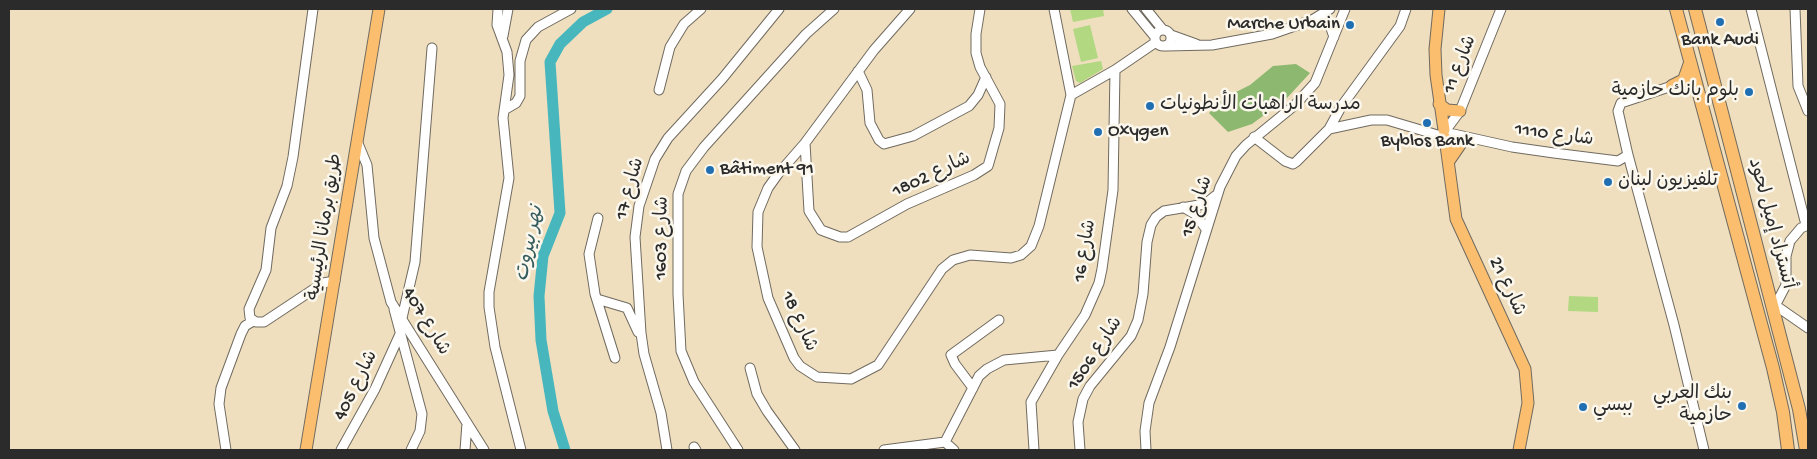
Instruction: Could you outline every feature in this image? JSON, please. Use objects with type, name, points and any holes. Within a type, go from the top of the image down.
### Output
[{"type":"highway","name":"أتستراد إميل لحود","points":[[1676,9],[1773,368]]},
{"type":"highway","name":"أتستراد إميل لحود","points":[[1694,9],[1773,305],[1799,409],[1806,450]]},
{"type":"highway","points":[[1672,86],[1684,80],[1690,63]]},
{"type":"highway","points":[[1672,86],[1682,87],[1698,96]]},
{"type":"highway","points":[[1773,368],[1797,450]]},
{"type":"highway","points":[[1773,368],[1783,412],[1788,450]]},
{"type":"main road","name":"طريق برمانا الرئيسية","points":[[306,450],[380,9]]},
{"type":"main road","name":"شارع 21","points":[[1439,9],[1435,49],[1439,104],[1449,161],[1456,219],[1524,369],[1528,403],[1519,450]]},
{"type":"main road","points":[[1439,104],[1447,110],[1460,111]]},
{"type":"main road","points":[[1449,161],[1462,142]]},
{"type":"street","points":[[253,321],[249,309],[266,270],[271,228],[287,186],[293,157],[313,9]]},
{"type":"street","points":[[498,9],[497,24],[507,49],[509,75],[504,110],[504,145],[509,184],[497,240],[489,307],[495,347],[521,450]]},
{"type":"street","points":[[503,36],[508,9]]},
{"type":"street","points":[[504,110],[516,103],[520,96],[520,61],[526,40],[538,27],[571,9]]},
{"type":"street","points":[[659,90],[670,47],[684,24],[701,9]]},
{"type":"street","name":"شارع 17","points":[[667,450],[661,413],[647,368],[641,333],[635,223],[655,159],[675,129],[722,79],[779,9]]},
{"type":"street","name":"شارع 1603","points":[[738,450],[694,382],[682,351],[678,294],[678,194],[686,171],[704,147],[812,28],[834,9]]},
{"type":"street","name":"شارع 18","points":[[910,9],[858,71],[805,143],[768,188],[758,212],[757,247],[768,298],[779,327],[800,366],[817,377],[851,379],[878,365],[942,270],[953,260],[970,255],[1011,258],[1022,255],[1031,246],[1039,226],[1071,95]]},
{"type":"street","name":"شارع 1802","points":[[805,143],[809,211],[821,230],[838,237],[848,237],[907,204],[974,175],[988,166],[999,128],[1000,104],[980,67],[976,53],[976,34],[980,9]]},
{"type":"street","points":[[1054,9],[1071,95],[1115,70],[1156,39],[1157,32],[1167,32],[1201,46]]},
{"type":"street","points":[[1132,9],[1156,39],[1166,46],[1201,46],[1272,34],[1312,20],[1330,9]]},
{"type":"street","points":[[1146,9],[1167,32],[1170,42],[1166,46]]},
{"type":"street","name":"شارع 15","points":[[1146,450],[1145,431],[1148,403],[1170,347],[1220,187],[1236,156],[1254,137],[1307,93],[1319,78],[1345,9]]},
{"type":"street","points":[[1254,137],[1285,161],[1293,164],[1329,129],[1341,107],[1400,26],[1406,9]]},
{"type":"street","name":"شارع 11","points":[[1445,134],[1460,111],[1501,9]]},
{"type":"street","points":[[1752,9],[1807,225],[1796,232],[1790,240],[1786,256],[1786,285],[1773,305],[1808,328]]},
{"type":"street","points":[[1795,9],[1798,86],[1808,110]]},
{"type":"street","points":[[1312,20],[1326,20],[1334,37]]},
{"type":"street","points":[[402,318],[415,262],[432,48]]},
{"type":"street","name":"شارع 16","points":[[1034,450],[1031,402],[1058,355],[1085,315],[1099,284],[1113,190],[1115,70]]},
{"type":"street","points":[[858,71],[867,90],[870,123],[879,140],[884,144],[913,136],[969,106],[978,95],[986,77]]},
{"type":"street","points":[[1672,86],[1621,103],[1618,111],[1674,325],[1704,450]]},
{"type":"street","points":[[1329,129],[1371,120],[1388,120],[1474,140]]},
{"type":"street","points":[[1445,134],[1462,142],[1474,140]]},
{"type":"street","name":"شارع 1110","points":[[1474,140],[1618,161],[1628,155]]},
{"type":"street","name":"شارع 407","points":[[357,141],[369,173],[375,248],[394,308],[484,450]]},
{"type":"street","name":"شارع 1506","points":[[1080,450],[1078,422],[1083,399],[1090,386],[1131,336],[1138,320],[1144,287],[1147,242],[1151,225],[1156,217],[1164,211],[1208,203],[1220,187]]},
{"type":"street","points":[[1182,207],[1195,214],[1206,229]]},
{"type":"street","points":[[598,218],[589,254],[597,300],[615,358]]},
{"type":"street","points":[[226,450],[219,404],[221,388],[245,326],[253,321],[264,322],[323,283],[335,281]]},
{"type":"street","points":[[597,300],[627,308],[636,330],[641,333]]},
{"type":"street","points":[[394,308],[422,414],[420,431],[411,450]]},
{"type":"street","points":[[973,388],[955,364],[951,355],[1000,320]]},
{"type":"street","name":"شارع 405","points":[[341,450],[375,389],[400,334]]},
{"type":"street","points":[[945,442],[979,376],[987,369],[1004,360],[1058,355]]},
{"type":"street","points":[[750,368],[757,394],[795,450]]},
{"type":"street","points":[[465,450],[468,423]]},
{"type":"street","points":[[884,450],[945,442],[954,450]]},
{"type":"green space","points":[[1070,9],[1103,9],[1104,16],[1073,22]]},
{"type":"green space","points":[[1090,25],[1098,58],[1081,62],[1073,29]]},
{"type":"green space","points":[[1101,61],[1103,69],[1080,83],[1076,81],[1072,66]]},
{"type":"green space","points":[[1296,64],[1310,73],[1286,99],[1252,124],[1228,132],[1209,113],[1224,98],[1250,85],[1273,66]]},
{"type":"green space","points":[[1569,296],[1598,297],[1598,312],[1568,311]]},
{"type":"waterway","name":"نهر بيروت","points":[[565,450],[553,411],[541,340],[539,296],[543,256],[560,213],[550,62],[560,44],[583,22],[607,9]]},
{"type":"place","name":"Bank Audi","points":[[1720,22]]},
{"type":"place","name":"Marche Urbain","points":[[1350,25]]},
{"type":"place","name":"بلوم بانك حازمية","points":[[1749,92]]},
{"type":"place","name":"مدرسة الراهبات الأنطونيات","points":[[1150,106]]},
{"type":"place","name":"Byblos Bank","points":[[1427,123]]},
{"type":"place","name":"Oxygen","points":[[1098,132]]},
{"type":"place","name":"Bâtiment 91","points":[[710,170]]},
{"type":"place","name":"تلفيزيون لبنان","points":[[1608,182]]},
{"type":"place","name":"بنك العربي حازمية","points":[[1742,406]]},
{"type":"place","name":"ببسي","points":[[1583,407]]}]
